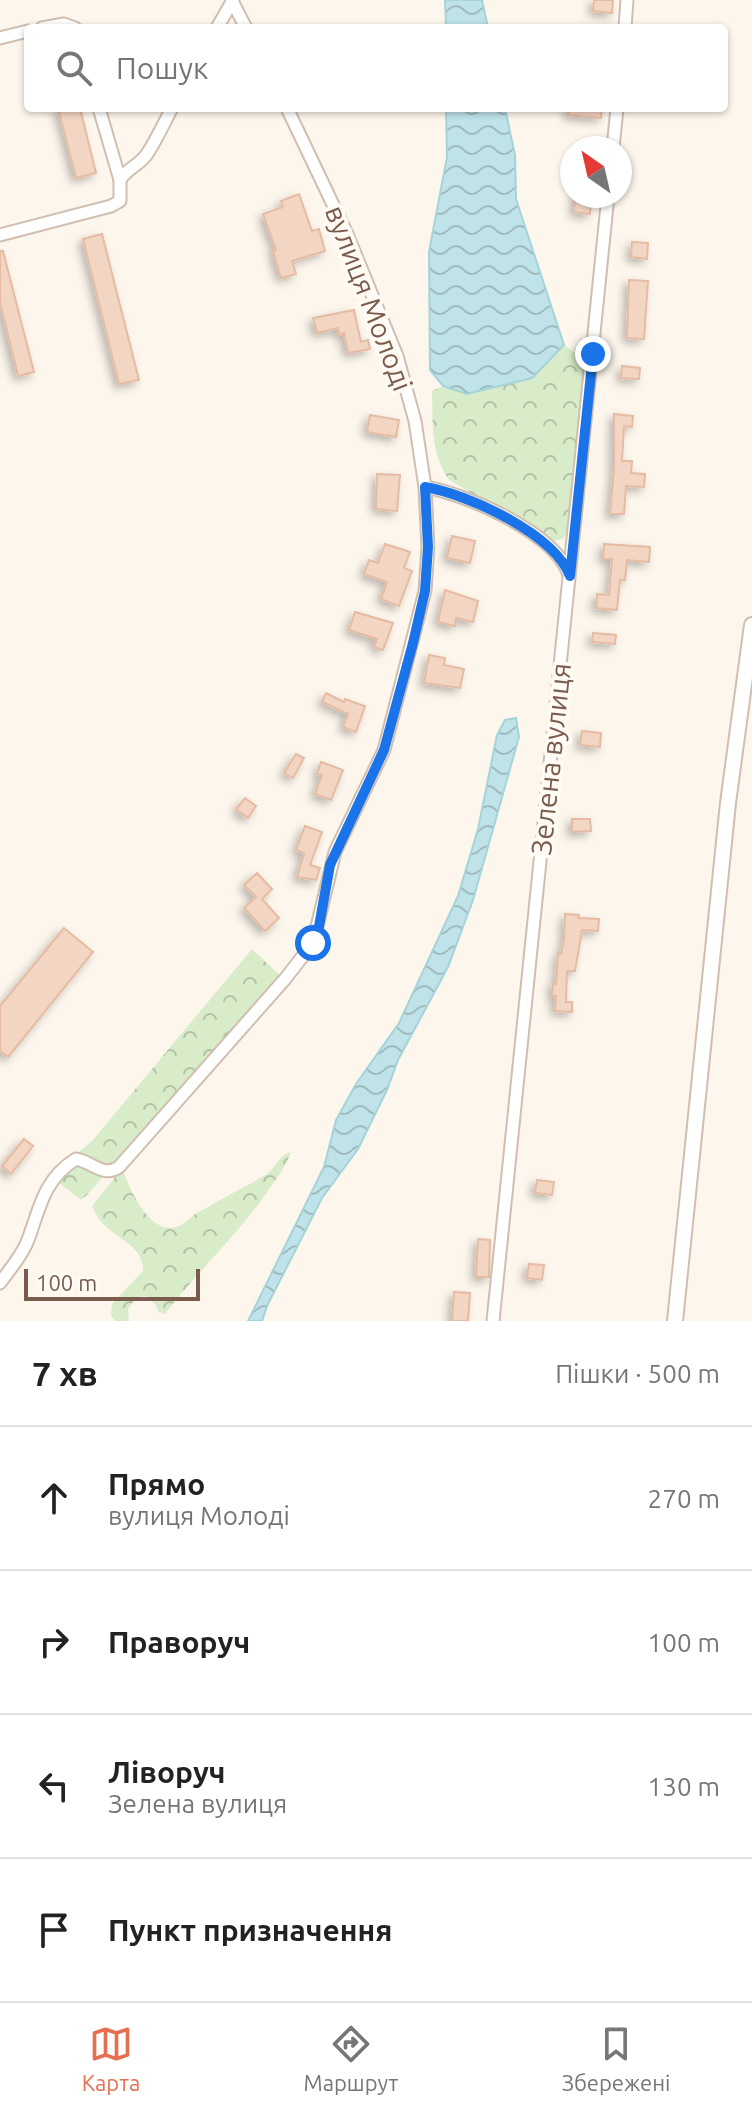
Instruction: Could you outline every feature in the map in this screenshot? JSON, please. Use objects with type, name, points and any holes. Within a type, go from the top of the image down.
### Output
[{"type":"street","points":[[625,24],[627,0]]},
{"type":"street","points":[[219,24],[232,1]]},
{"type":"street","points":[[232,1],[244,24]]},
{"type":"street","points":[[0,38],[24,32]]},
{"type":"street","points":[[0,235],[120,201],[120,180],[100,112]]},
{"type":"street","points":[[120,180],[147,154],[170,112]]},
{"type":"street","name":"вулиця Молоді","points":[[0,1283],[21,1255],[41,1198],[62,1168],[76,1159],[88,1161],[103,1172],[112,1172],[119,1167],[306,954],[318,932],[327,875],[335,852],[384,750],[413,643],[425,591],[428,547],[425,487],[415,421],[397,356],[347,234],[289,112]]},
{"type":"street","points":[[614,136],[617,112]]},
{"type":"street","name":"Зелена вулиця","points":[[493,1321],[607,208]]},
{"type":"street","points":[[425,487],[463,497],[517,524],[554,550],[562,558],[570,576]]},
{"type":"street","points":[[675,1321],[728,803],[752,625]]},
{"type":"green space","points":[[564,345],[587,361],[569,529],[563,539],[552,541],[449,480],[438,459],[432,391],[443,386],[467,394],[532,378]]},
{"type":"green space","points":[[252,949],[282,977],[81,1200],[58,1182],[73,1157],[92,1141]]},
{"type":"green space","points":[[291,1152],[280,1174],[253,1211],[165,1314],[159,1312],[146,1296],[137,1297],[128,1309],[129,1321],[115,1321],[111,1316],[112,1304],[143,1271],[137,1252],[105,1226],[92,1206],[119,1172],[123,1171],[136,1200],[151,1219],[169,1228],[182,1225],[196,1213],[264,1176]]},
{"type":"water","points":[[445,0],[482,0],[487,24],[446,24]]},
{"type":"water","points":[[446,112],[506,112],[515,155],[516,199],[564,345],[532,378],[467,394],[443,386],[430,370],[429,252],[447,157]]},
{"type":"water","points":[[516,718],[519,737],[473,900],[448,967],[398,1060],[358,1149],[322,1198],[262,1321],[248,1321],[324,1167],[336,1120],[356,1084],[399,1023],[458,896],[478,829],[497,735],[505,720]]},
{"type":"building","points":[[594,0],[613,0],[612,13],[593,11]]},
{"type":"building","points":[[59,112],[81,112],[96,173],[76,178]]},
{"type":"building","points":[[568,112],[602,112],[601,118],[568,115]]},
{"type":"building","points":[[299,194],[312,231],[319,229],[325,251],[292,261],[296,274],[281,278],[273,251],[276,250],[263,214],[283,207],[281,201]]},
{"type":"building","points":[[574,208],[590,208],[590,214],[574,212]]},
{"type":"building","points":[[102,234],[139,380],[119,384],[83,239]]},
{"type":"building","points":[[632,242],[648,243],[647,259],[631,257]]},
{"type":"building","points":[[0,251],[3,251],[34,372],[18,376],[0,303]]},
{"type":"building","points":[[629,280],[648,281],[644,339],[627,338]]},
{"type":"building","points":[[354,310],[361,342],[368,340],[370,349],[348,353],[344,333],[339,335],[338,328],[317,333],[313,318]]},
{"type":"building","points":[[622,366],[640,368],[639,379],[621,378]]},
{"type":"building","points":[[614,414],[633,416],[632,427],[624,426],[622,461],[632,461],[631,473],[645,474],[644,487],[626,486],[624,514],[610,514]]},
{"type":"building","points":[[370,415],[399,420],[396,437],[367,432]]},
{"type":"building","points":[[377,474],[400,475],[397,511],[376,509]]},
{"type":"building","points":[[452,536],[475,541],[470,563],[447,558]]},
{"type":"building","points":[[385,544],[410,552],[404,568],[412,571],[399,606],[381,599],[387,582],[364,574],[369,560],[378,563]]},
{"type":"building","points":[[604,544],[650,547],[649,562],[627,560],[625,580],[620,580],[617,610],[596,608],[597,594],[609,595],[612,559],[603,559]]},
{"type":"building","points":[[445,590],[478,601],[473,622],[456,618],[455,626],[438,622]]},
{"type":"building","points":[[355,612],[393,623],[383,650],[374,647],[377,639],[349,630]]},
{"type":"building","points":[[593,633],[616,635],[615,644],[592,642]]},
{"type":"building","points":[[429,655],[445,658],[444,665],[464,669],[460,688],[424,683]]},
{"type":"building","points":[[326,693],[344,702],[345,699],[365,706],[356,732],[343,727],[348,714],[322,702]]},
{"type":"building","points":[[582,731],[601,733],[600,747],[580,745]]},
{"type":"building","points":[[296,754],[304,758],[293,778],[284,773]]},
{"type":"building","points":[[321,762],[343,770],[331,800],[315,794],[322,775],[317,774]]},
{"type":"building","points":[[245,798],[256,806],[248,818],[236,809]]},
{"type":"building","points":[[572,819],[590,819],[591,831],[572,832]]},
{"type":"building","points":[[305,826],[322,832],[310,865],[320,868],[316,880],[297,877],[304,853],[296,850]]},
{"type":"building","points":[[257,873],[272,889],[262,899],[279,918],[265,931],[244,908],[256,897],[244,885]]},
{"type":"building","points":[[565,914],[599,919],[598,931],[582,930],[575,971],[567,971],[566,1002],[572,1002],[572,1012],[555,1011],[556,996],[552,996],[558,954],[561,954],[564,940]]},
{"type":"building","points":[[64,928],[93,952],[8,1057],[0,1051],[0,1006]]},
{"type":"building","points":[[24,1139],[33,1146],[11,1174],[2,1166]]},
{"type":"building","points":[[537,1180],[554,1182],[552,1195],[535,1193]]},
{"type":"building","points":[[478,1239],[490,1240],[489,1277],[476,1277]]},
{"type":"building","points":[[529,1264],[544,1265],[542,1280],[527,1278]]},
{"type":"building","points":[[454,1292],[470,1293],[468,1321],[452,1321]]},
{"type":"route","points":[[313,943],[318,932],[330,865],[384,750],[413,643],[425,591],[428,547],[425,487],[463,497],[517,524],[554,550],[562,558],[570,576],[593,354]]}]
